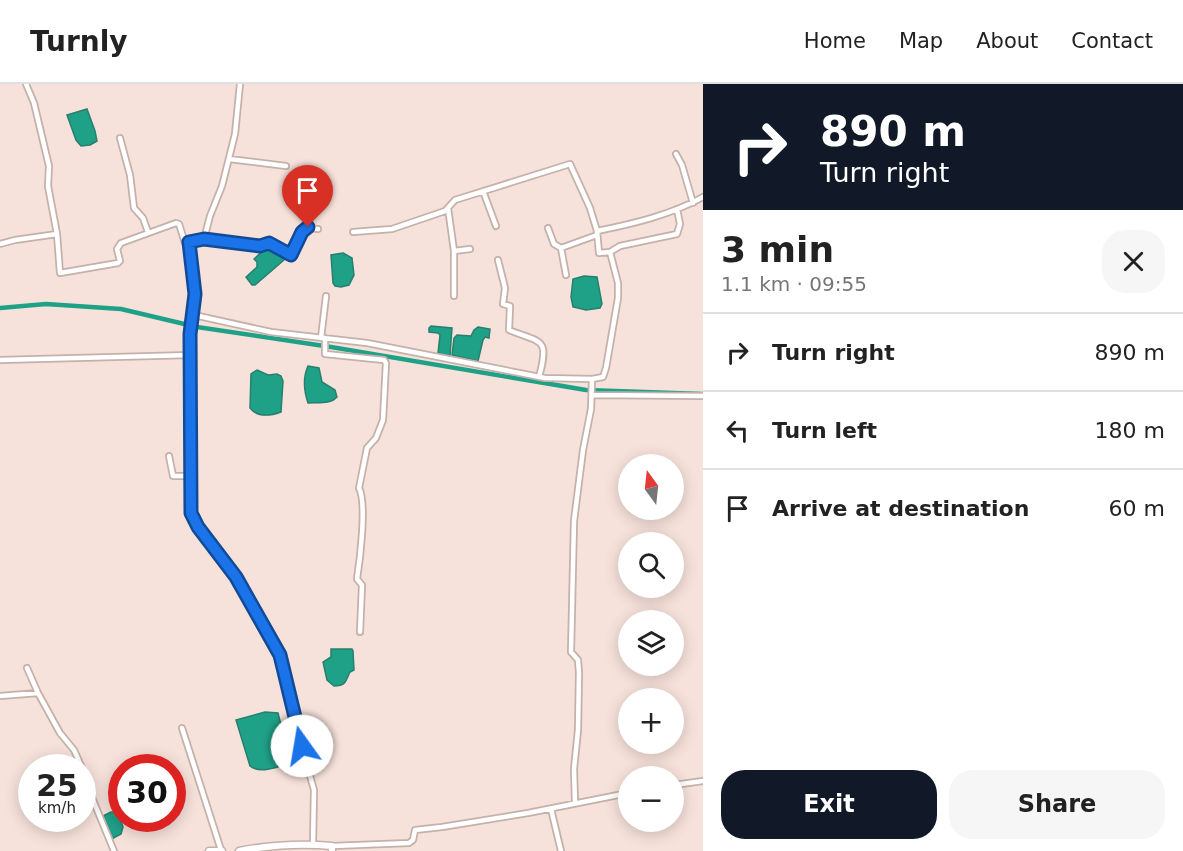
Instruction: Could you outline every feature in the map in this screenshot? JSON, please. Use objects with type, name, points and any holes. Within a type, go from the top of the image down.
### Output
[{"type":"street","points":[[26,84],[34,103],[49,166],[48,186],[57,234],[60,273],[118,263],[120,261],[117,249],[120,243],[148,232],[179,224],[185,243],[204,239],[260,246],[269,243],[291,255],[304,228],[318,229]]},
{"type":"street","points":[[204,239],[229,159],[238,120],[240,84]]},
{"type":"street","points":[[120,138],[130,175],[134,208],[143,218],[148,232]]},
{"type":"street","points":[[676,154],[682,165],[693,203]]},
{"type":"street","points":[[229,159],[286,166]]},
{"type":"street","points":[[353,232],[392,229],[446,211],[455,200],[570,164],[590,208],[597,233],[599,253],[610,252],[620,246],[677,234],[680,224],[677,209]]},
{"type":"street","points":[[483,191],[496,226]]},
{"type":"street","points":[[561,248],[597,233],[677,209],[703,197]]},
{"type":"street","points":[[448,208],[454,251],[454,296]]},
{"type":"street","points":[[549,228],[554,244],[561,248],[566,275]]},
{"type":"street","points":[[0,244],[57,234]]},
{"type":"street","points":[[189,242],[195,294],[190,334],[191,513],[193,520],[236,577],[280,655],[314,790],[313,844]]},
{"type":"street","points":[[454,251],[470,249]]},
{"type":"street","points":[[193,316],[324,342],[367,343],[538,377],[592,382],[603,377],[606,368],[618,298],[618,283],[610,252]]},
{"type":"street","points":[[498,260],[505,288],[503,304],[510,306],[509,330],[535,339],[541,343],[543,348],[538,377]]},
{"type":"street","points":[[326,296],[325,354],[384,360],[386,363],[383,420],[376,438],[367,448],[359,489],[362,492],[357,579],[362,585],[360,632]]},
{"type":"street","points":[[0,360],[191,355]]},
{"type":"street","points":[[575,803],[574,769],[578,730],[579,672],[578,660],[571,652],[572,566],[576,499],[592,382]]},
{"type":"street","points":[[592,393],[703,396]]},
{"type":"street","points":[[169,456],[173,476],[192,476]]},
{"type":"street","points":[[27,668],[60,733],[76,754]]},
{"type":"street","points":[[0,696],[38,693]]},
{"type":"street","points":[[182,728],[221,851],[209,851]]},
{"type":"street","points":[[684,784],[703,781]]},
{"type":"street","points":[[239,851],[268,846],[313,844],[332,848],[409,843],[413,840],[416,830],[551,809],[618,794]]},
{"type":"street","points":[[96,807],[114,851]]},
{"type":"street","points":[[551,809],[561,851]]},
{"type":"shaded area","points":[[87,109],[97,141],[81,146],[76,140],[67,115]]},
{"type":"shaded area","points":[[267,247],[271,247],[284,257],[284,260],[255,285],[252,285],[246,277],[257,267],[254,259]]},
{"type":"shaded area","points":[[343,253],[352,258],[354,275],[349,285],[341,287],[333,283],[331,255]]},
{"type":"shaded area","points":[[584,276],[597,277],[602,304],[600,308],[586,310],[573,307],[571,297],[573,279]]},
{"type":"shaded area","points":[[431,326],[452,328],[450,356],[438,353],[440,335],[429,332]]},
{"type":"shaded area","points":[[478,327],[490,329],[489,338],[485,337],[483,340],[478,361],[452,355],[454,338],[457,335],[471,336]]},
{"type":"shaded area","points":[[308,366],[319,368],[322,382],[335,390],[337,397],[334,400],[308,403],[305,375]]},
{"type":"shaded area","points":[[257,370],[268,375],[281,376],[283,381],[281,412],[264,415],[250,408],[251,374]]},
{"type":"shaded area","points":[[331,649],[352,649],[353,651],[354,670],[341,685],[334,686],[327,680],[323,662],[331,657]]},
{"type":"shaded area","points":[[265,712],[278,713],[289,756],[285,764],[262,770],[250,766],[236,720]]},
{"type":"shaded area","points":[[108,814],[108,832],[122,832],[121,834],[110,840],[103,816]]},
{"type":"waterway","points":[[0,308],[46,304],[121,309],[197,327],[586,390],[703,394]]},
{"type":"route","points":[[302,746],[280,655],[236,577],[193,520],[191,513],[190,334],[195,294],[189,242],[204,239],[260,246],[269,243],[291,255],[304,228],[308,227]]}]
